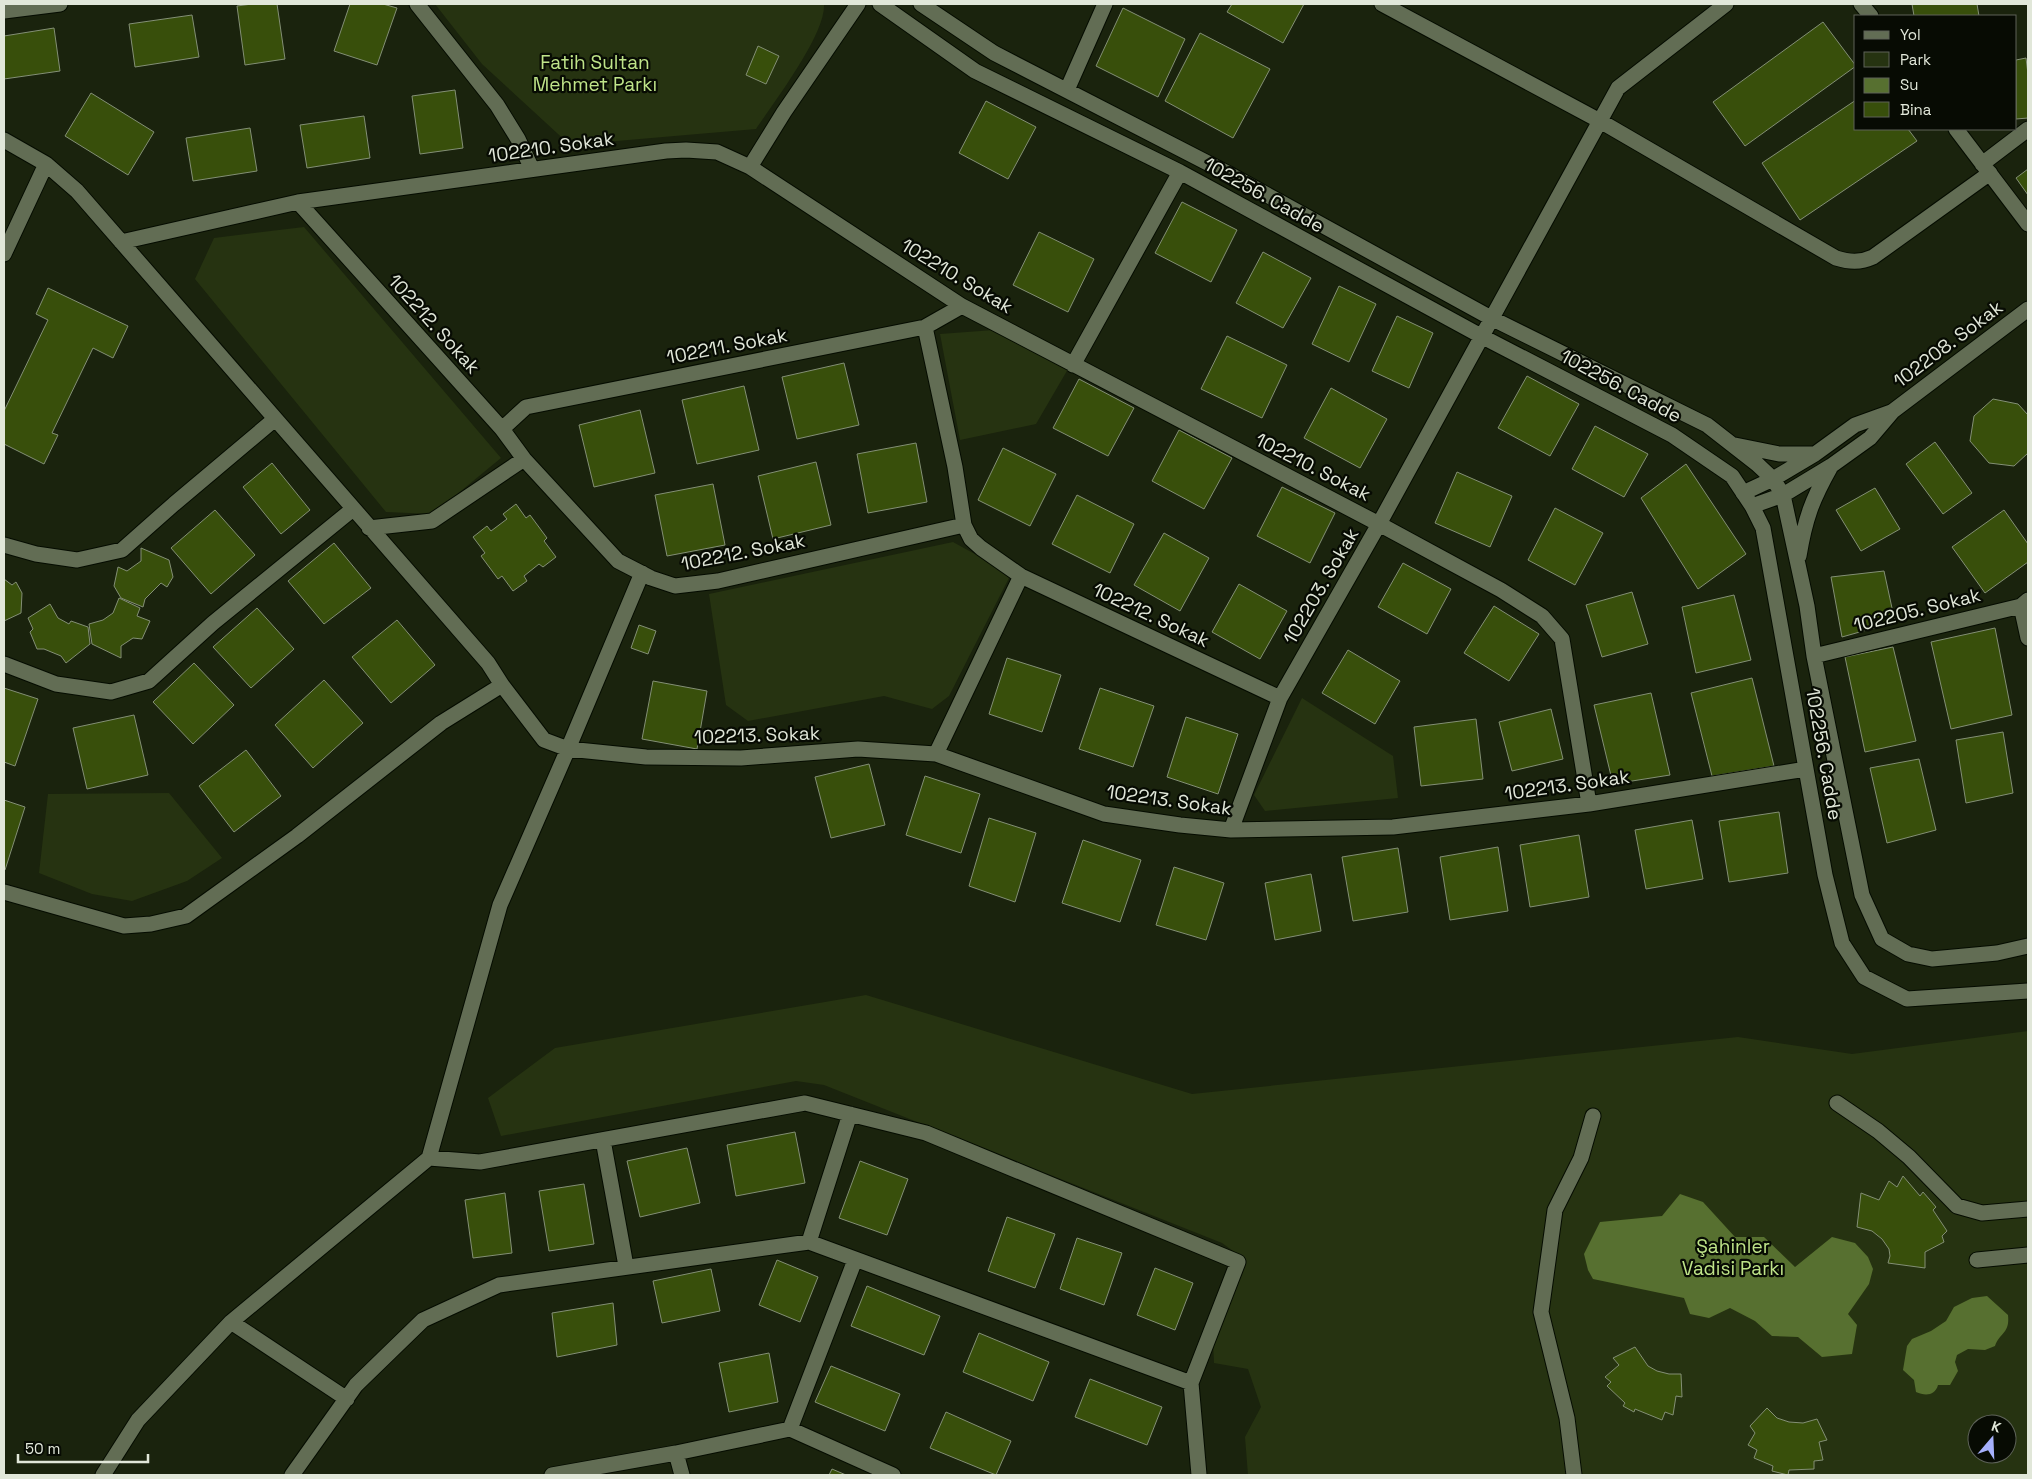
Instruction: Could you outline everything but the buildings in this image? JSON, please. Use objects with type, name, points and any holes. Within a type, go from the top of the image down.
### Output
[{"type":"street","points":[[4,11],[60,4]]},
{"type":"street","points":[[417,4],[498,105],[518,139],[532,169]]},
{"type":"street","points":[[750,166],[784,112],[858,4]]},
{"type":"street","name":"102256. Cadde","points":[[880,4],[975,71],[1180,172],[1481,336],[1672,435],[1732,476],[1752,506],[1763,528],[1825,875],[1842,943],[1864,977],[1907,999],[2028,990]]},
{"type":"street","name":"102256. Cadde","points":[[920,4],[994,53],[1229,174],[1491,318],[1707,425],[1757,464],[1773,479],[1783,495],[1797,567],[1807,606],[1814,656],[1862,895],[1882,939],[1908,954],[1932,959],[1997,953],[2028,946]]},
{"type":"street","points":[[1067,90],[1105,4]]},
{"type":"street","points":[[1382,4],[1600,120],[1844,261],[1859,262],[1873,257],[1986,168],[2028,129]]},
{"type":"street","name":"102203. Sokak","points":[[1232,830],[1280,698],[1379,524],[1618,88],[1726,4]]},
{"type":"street","points":[[1861,4],[1869,15]]},
{"type":"street","points":[[1957,130],[2028,224]]},
{"type":"street","name":"102213. Sokak","points":[[4,140],[46,164],[77,191],[488,664],[544,740],[568,749],[646,757],[741,758],[858,749],[936,754],[1104,814],[1180,826],[1232,830],[1393,826],[1589,804],[1806,768]]},
{"type":"street","name":"102210. Sokak","points":[[121,242],[298,202],[532,169],[686,150],[717,152],[750,166],[962,306],[1379,524],[1501,590],[1542,616],[1562,639],[1589,804]]},
{"type":"street","points":[[4,254],[46,164]]},
{"type":"street","points":[[1074,365],[1180,172]]},
{"type":"street","name":"102212. Sokak","points":[[298,202],[502,429],[524,459],[618,561],[675,586],[718,581],[964,525],[971,540],[1021,576],[1280,698]]},
{"type":"street","name":"102211. Sokak","points":[[502,429],[526,407],[925,327],[962,306]]},
{"type":"street","name":"102208. Sokak","points":[[1752,506],[1783,495],[1831,466],[1870,438],[1893,411],[2028,309]]},
{"type":"street","points":[[925,327],[964,525]]},
{"type":"street","name":"102208. Sokak","points":[[1744,494],[1815,454],[1855,425],[1893,411]]},
{"type":"street","points":[[4,545],[36,554],[77,560],[122,550],[275,419]]},
{"type":"street","points":[[1731,444],[1779,454],[1815,454]]},
{"type":"street","points":[[369,528],[432,521],[524,459]]},
{"type":"street","points":[[1797,567],[1804,526],[1815,495],[1831,466]]},
{"type":"street","points":[[4,664],[56,684],[111,692],[150,681],[213,623],[353,509]]},
{"type":"street","points":[[103,1475],[138,1420],[231,1322],[429,1158],[500,905],[642,573]]},
{"type":"street","points":[[936,754],[1021,576]]},
{"type":"street","points":[[2024,603],[2028,638]]},
{"type":"street","name":"102205. Sokak","points":[[1814,656],[2024,603]]},
{"type":"street","points":[[4,892],[124,926],[151,924],[186,916],[297,836],[441,723],[502,685]]},
{"type":"street","points":[[1836,1102],[1878,1131],[1909,1157],[1957,1206],[1982,1213],[2028,1208]]},
{"type":"street","points":[[429,1158],[480,1162],[805,1103],[926,1133],[1238,1262],[1191,1382],[1199,1475]]},
{"type":"street","points":[[809,1242],[850,1114]]},
{"type":"street","points":[[1574,1475],[1567,1418],[1541,1312],[1555,1210],[1581,1158],[1593,1116]]},
{"type":"street","points":[[603,1140],[626,1266]]},
{"type":"street","points":[[292,1475],[356,1385],[423,1320],[498,1285],[809,1242],[1191,1382]]},
{"type":"street","points":[[1977,1260],[2028,1255]]},
{"type":"street","points":[[790,1429],[855,1260]]},
{"type":"street","points":[[231,1322],[347,1399]]},
{"type":"street","points":[[552,1475],[676,1454],[790,1429],[893,1475]]},
{"type":"street","points":[[676,1454],[682,1475]]},
{"type":"green space","name":"Fatih Sultan Mehmet Parkı","points":[[435,4],[824,4],[817,32],[808,50],[798,68],[756,129],[570,145],[482,64]]},
{"type":"green space","points":[[304,227],[501,458],[433,514],[386,512],[195,279],[214,238]]},
{"type":"green space","points":[[994,330],[1068,369],[1036,424],[960,440],[940,334]]},
{"type":"green space","points":[[953,542],[1011,574],[949,696],[932,709],[884,696],[748,721],[726,705],[709,594]]},
{"type":"green space","points":[[1302,698],[1393,756],[1398,798],[1265,811],[1254,795]]},
{"type":"green space","points":[[169,793],[222,858],[187,881],[132,901],[92,894],[39,873],[48,794]]},
{"type":"green space","name":"Şahinler Vadisi Parkı","points":[[866,995],[1192,1094],[1738,1037],[1852,1054],[2028,1031],[2028,1475],[1248,1475],[1245,1437],[1261,1407],[1248,1369],[1214,1363],[1213,1341],[1243,1258],[1222,1243],[824,1085],[796,1081],[501,1136],[488,1098],[555,1048]]},
{"type":"water","points":[[1680,1194],[1703,1202],[1735,1237],[1764,1237],[1795,1267],[1832,1237],[1855,1243],[1868,1257],[1873,1269],[1869,1284],[1848,1314],[1857,1325],[1852,1354],[1822,1357],[1798,1337],[1772,1336],[1755,1321],[1730,1308],[1709,1318],[1690,1314],[1684,1298],[1593,1279],[1588,1270],[1584,1254],[1600,1222],[1662,1216]]},
{"type":"water","points":[[1987,1296],[2008,1315],[2008,1326],[1995,1346],[1985,1350],[1968,1349],[1957,1355],[1955,1362],[1958,1371],[1950,1385],[1938,1385],[1935,1391],[1929,1394],[1916,1392],[1914,1380],[1903,1370],[1907,1346],[1912,1339],[1931,1331],[1946,1321],[1954,1307],[1972,1298]]}]
